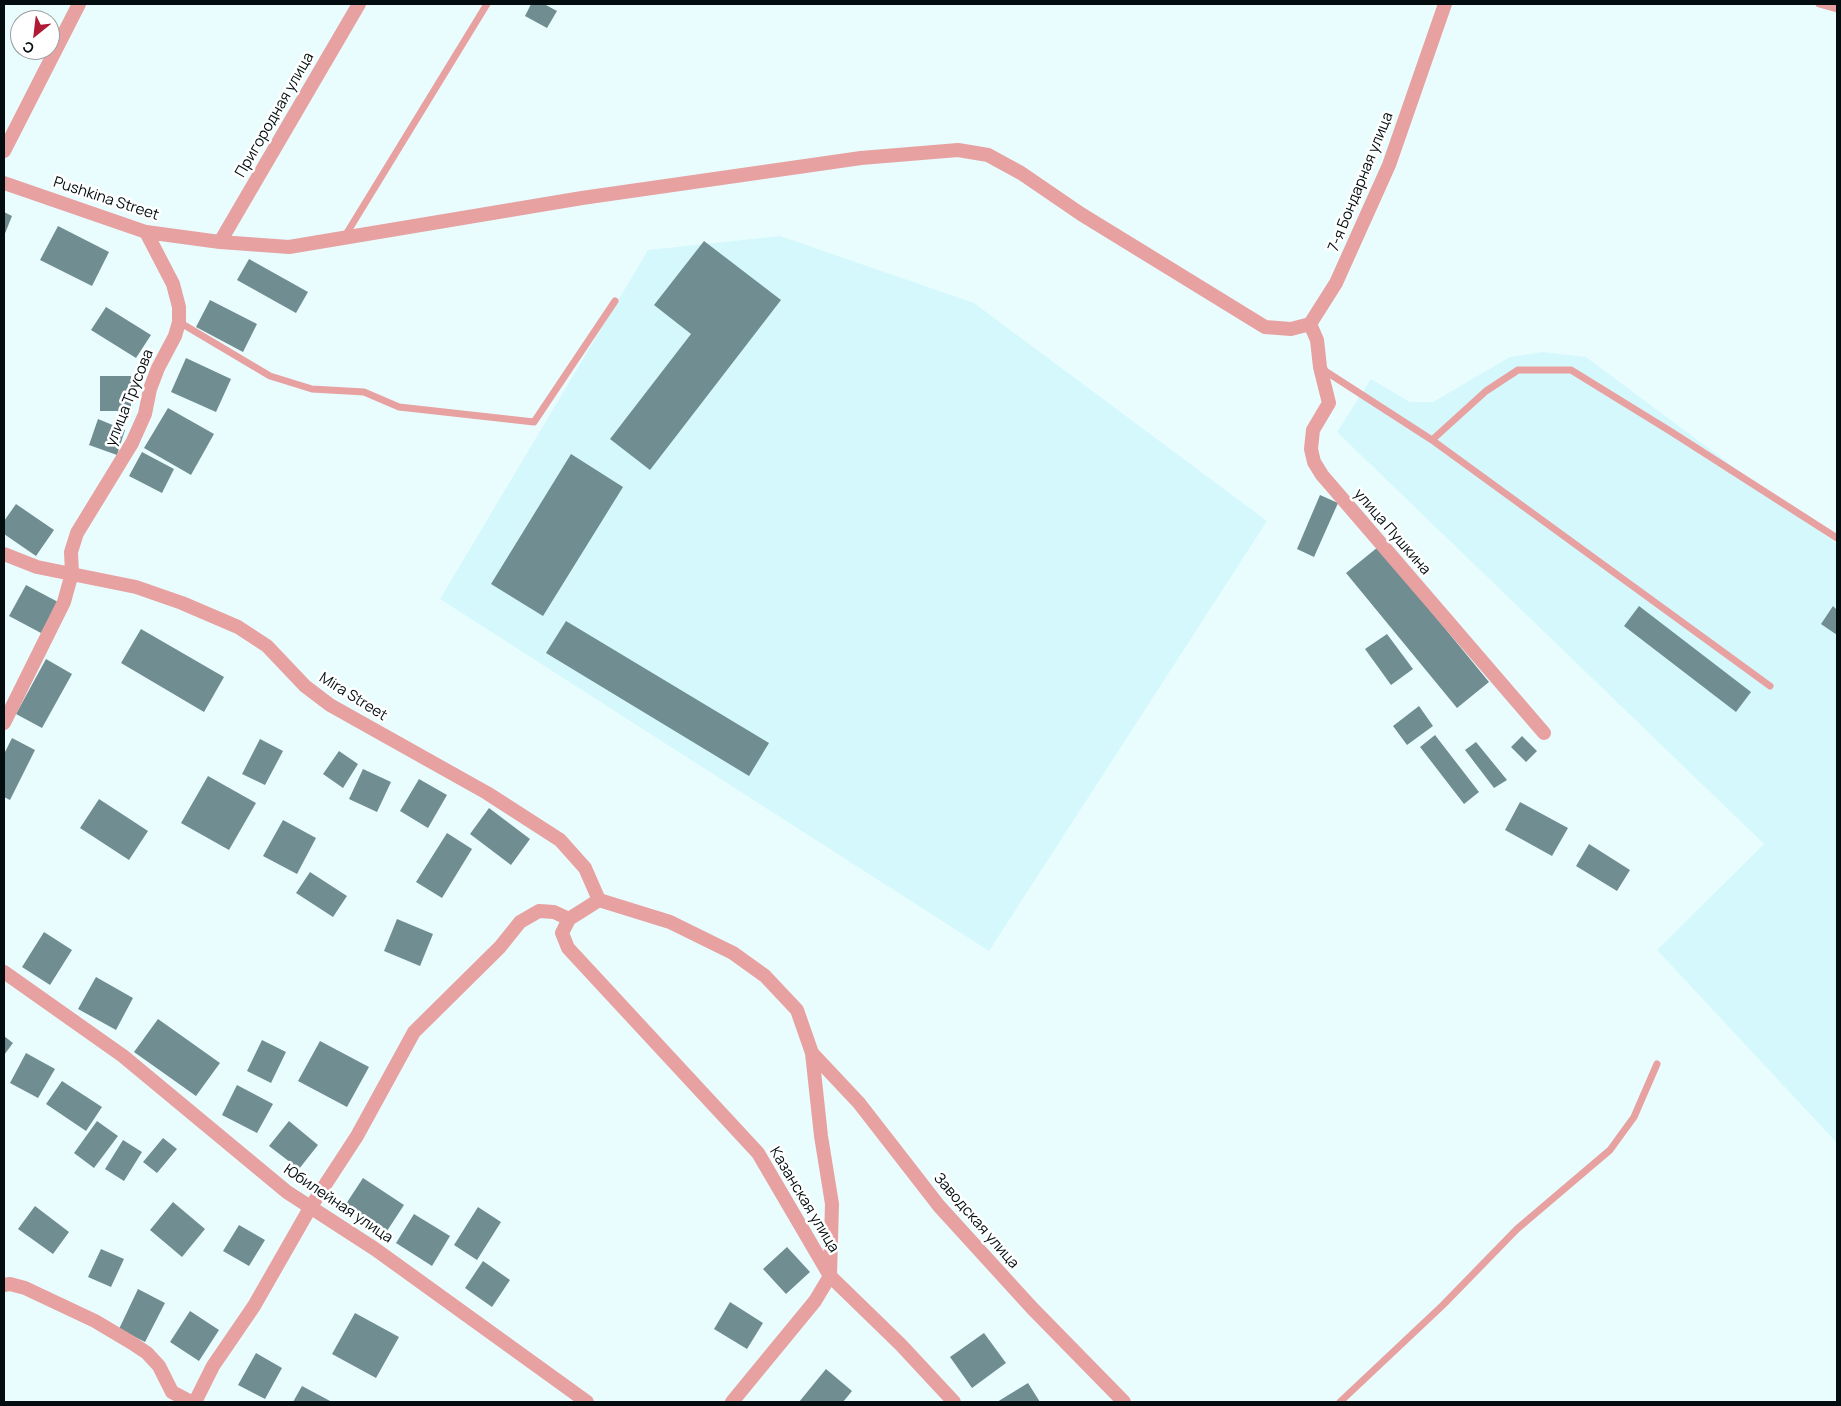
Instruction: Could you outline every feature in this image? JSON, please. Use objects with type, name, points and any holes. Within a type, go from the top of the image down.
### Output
[{"type":"street","points":[[4,151],[79,4]]},
{"type":"street","name":"Пригородная улица","points":[[220,242],[359,4]]},
{"type":"street","name":"7-я Бондарная улица","points":[[1310,324],[1336,283],[1389,165],[1445,4]]},
{"type":"street","name":"Pushkina Street","points":[[4,183],[146,232],[220,242],[289,247],[591,197],[861,158],[958,150],[988,155],[1021,173],[1081,214],[1265,327],[1291,330],[1310,324]]},
{"type":"street","name":"улица Трусова","points":[[4,723],[56,622],[72,573],[71,552],[77,533],[132,443],[144,414],[155,375],[175,336],[179,322],[179,307],[173,284],[146,232]]},
{"type":"street","name":"улица Пушкина","points":[[1310,324],[1317,340],[1320,367],[1329,404],[1313,430],[1310,449],[1314,462],[1322,475],[1544,732]]},
{"type":"street","name":"Mira Street","points":[[4,554],[37,567],[136,587],[182,602],[238,627],[267,646],[305,686],[330,705],[487,793],[560,840],[585,868],[599,900]]},
{"type":"street","points":[[195,1402],[213,1366],[254,1306],[310,1208],[357,1136],[414,1032],[500,947],[520,922],[539,911],[554,912],[569,919],[599,900],[670,922],[733,953],[749,964],[765,976],[797,1010],[812,1053],[821,1136],[832,1204],[830,1276],[815,1301],[732,1402]]},
{"type":"street","name":"Казанская улица","points":[[569,919],[562,933],[568,948],[758,1153],[830,1276],[901,1345],[954,1402]]},
{"type":"street","name":"Юбилейная улица","points":[[4,972],[123,1056],[287,1192],[375,1249],[587,1402]]},
{"type":"street","name":"Заводская улица","points":[[812,1053],[859,1103],[939,1206],[1032,1308],[1124,1402]]},
{"type":"street","points":[[4,1286],[10,1284],[25,1288],[95,1322],[132,1343],[147,1353],[159,1366],[169,1397],[190,1402]]},
{"type":"lane","points":[[344,237],[487,4]]},
{"type":"lane","points":[[1819,4],[1837,9]]},
{"type":"lane","points":[[179,322],[270,376],[312,389],[364,392],[399,407],[534,422],[615,301]]},
{"type":"lane","points":[[1320,367],[1432,440],[1770,686]]},
{"type":"lane","points":[[1432,440],[1486,391],[1518,370],[1571,370],[1670,430],[1837,538]]},
{"type":"lane","points":[[1340,1402],[1443,1305],[1516,1228],[1610,1150],[1634,1117],[1657,1064]]},
{"type":"shaded area","points":[[780,236],[974,303],[1267,521],[989,951],[440,599],[648,250]]},
{"type":"shaded area","points":[[1543,352],[1586,357],[1837,544],[1837,1143],[1657,950],[1764,844],[1337,432],[1371,379],[1410,402],[1433,402],[1510,357]]},
{"type":"building","points":[[531,4],[544,4],[557,11],[547,28],[525,16]]},
{"type":"building","points":[[4,212],[12,216],[4,236]]},
{"type":"building","points":[[58,226],[109,252],[92,286],[40,260]]},
{"type":"building","points":[[704,241],[781,300],[650,470],[610,439],[691,334],[654,305]]},
{"type":"building","points":[[249,259],[308,292],[296,313],[237,280]]},
{"type":"building","points":[[210,300],[257,324],[243,352],[196,327]]},
{"type":"building","points":[[106,307],[151,335],[136,358],[91,330]]},
{"type":"building","points":[[186,358],[231,379],[216,412],[171,392]]},
{"type":"building","points":[[100,376],[131,376],[131,411],[100,411]]},
{"type":"building","points":[[168,408],[214,434],[191,475],[144,448]]},
{"type":"building","points":[[98,419],[125,430],[117,455],[89,445]]},
{"type":"building","points":[[142,452],[174,469],[162,493],[129,476]]},
{"type":"building","points":[[571,454],[623,487],[543,616],[491,584]]},
{"type":"building","points":[[1320,495],[1338,503],[1314,557],[1297,549]]},
{"type":"building","points":[[16,504],[54,530],[36,556],[4,534],[4,521]]},
{"type":"building","points":[[1378,547],[1489,682],[1457,708],[1346,573]]},
{"type":"building","points":[[26,585],[58,602],[41,633],[9,616]]},
{"type":"building","points":[[1639,606],[1751,692],[1736,712],[1624,626]]},
{"type":"building","points":[[1833,606],[1837,610],[1837,635],[1821,624]]},
{"type":"building","points":[[566,621],[769,743],[749,776],[546,653]]},
{"type":"building","points":[[141,629],[224,677],[204,712],[121,663]]},
{"type":"building","points":[[1387,634],[1413,669],[1391,685],[1365,649]]},
{"type":"building","points":[[46,659],[72,674],[42,728],[16,714]]},
{"type":"building","points":[[1419,706],[1433,726],[1407,745],[1393,726]]},
{"type":"building","points":[[1435,735],[1479,792],[1464,804],[1420,747]]},
{"type":"building","points":[[1522,736],[1537,751],[1526,762],[1511,747]]},
{"type":"building","points":[[12,738],[35,750],[10,800],[4,797],[4,754]]},
{"type":"building","points":[[260,739],[283,751],[265,785],[242,774]]},
{"type":"building","points":[[1476,742],[1507,780],[1494,788],[1465,750]]},
{"type":"building","points":[[339,751],[358,764],[343,788],[323,774]]},
{"type":"building","points":[[363,769],[391,782],[377,812],[349,799]]},
{"type":"building","points":[[208,776],[256,803],[229,850],[181,823]]},
{"type":"building","points":[[419,779],[447,795],[428,828],[400,811]]},
{"type":"building","points":[[99,799],[148,831],[129,860],[80,828]]},
{"type":"building","points":[[1520,802],[1568,828],[1552,856],[1505,830]]},
{"type":"building","points":[[489,808],[530,839],[511,865],[470,834]]},
{"type":"building","points":[[283,820],[316,838],[297,874],[263,856]]},
{"type":"building","points":[[447,833],[472,849],[442,898],[416,882]]},
{"type":"building","points":[[1589,844],[1630,870],[1617,891],[1576,866]]},
{"type":"building","points":[[310,872],[347,896],[333,917],[296,893]]},
{"type":"building","points":[[397,919],[433,934],[420,966],[384,951]]},
{"type":"building","points":[[44,932],[72,950],[50,985],[22,967]]},
{"type":"building","points":[[96,977],[133,998],[116,1030],[78,1009]]},
{"type":"building","points":[[158,1019],[220,1063],[196,1096],[134,1052]]},
{"type":"building","points":[[4,1036],[13,1043],[4,1055]]},
{"type":"building","points":[[262,1040],[286,1052],[271,1083],[247,1071]]},
{"type":"building","points":[[320,1041],[369,1067],[347,1107],[298,1081]]},
{"type":"building","points":[[26,1053],[55,1069],[38,1098],[10,1083]]},
{"type":"building","points":[[62,1081],[102,1107],[86,1131],[46,1104]]},
{"type":"building","points":[[237,1085],[273,1104],[257,1133],[222,1115]]},
{"type":"building","points":[[97,1121],[118,1136],[94,1168],[74,1153]]},
{"type":"building","points":[[289,1121],[318,1145],[299,1169],[269,1146]]},
{"type":"building","points":[[163,1138],[177,1149],[157,1173],[143,1162]]},
{"type":"building","points":[[123,1140],[142,1152],[124,1181],[105,1169]]},
{"type":"building","points":[[363,1178],[404,1205],[385,1234],[344,1207]]},
{"type":"building","points":[[173,1202],[205,1229],[182,1257],[150,1230]]},
{"type":"building","points":[[35,1206],[69,1232],[53,1254],[18,1229]]},
{"type":"building","points":[[478,1207],[501,1222],[477,1260],[454,1245]]},
{"type":"building","points":[[414,1214],[450,1236],[432,1266],[396,1243]]},
{"type":"building","points":[[239,1225],[265,1240],[249,1266],[223,1251]]},
{"type":"building","points":[[787,1247],[810,1272],[786,1294],[763,1269]]},
{"type":"building","points":[[101,1249],[124,1259],[111,1287],[88,1277]]},
{"type":"building","points":[[483,1261],[510,1280],[492,1307],[465,1288]]},
{"type":"building","points":[[138,1289],[165,1303],[145,1342],[119,1329]]},
{"type":"building","points":[[730,1302],[763,1323],[747,1349],[714,1329]]},
{"type":"building","points":[[190,1311],[219,1330],[199,1361],[170,1342]]},
{"type":"building","points":[[355,1313],[399,1337],[376,1378],[332,1354]]},
{"type":"building","points":[[984,1333],[1006,1363],[972,1388],[950,1357]]},
{"type":"building","points":[[256,1353],[282,1368],[265,1399],[238,1385]]},
{"type":"building","points":[[826,1369],[852,1391],[843,1402],[799,1402]]},
{"type":"building","points":[[1028,1383],[1040,1402],[997,1402]]},
{"type":"building","points":[[302,1386],[332,1402],[293,1402]]}]
